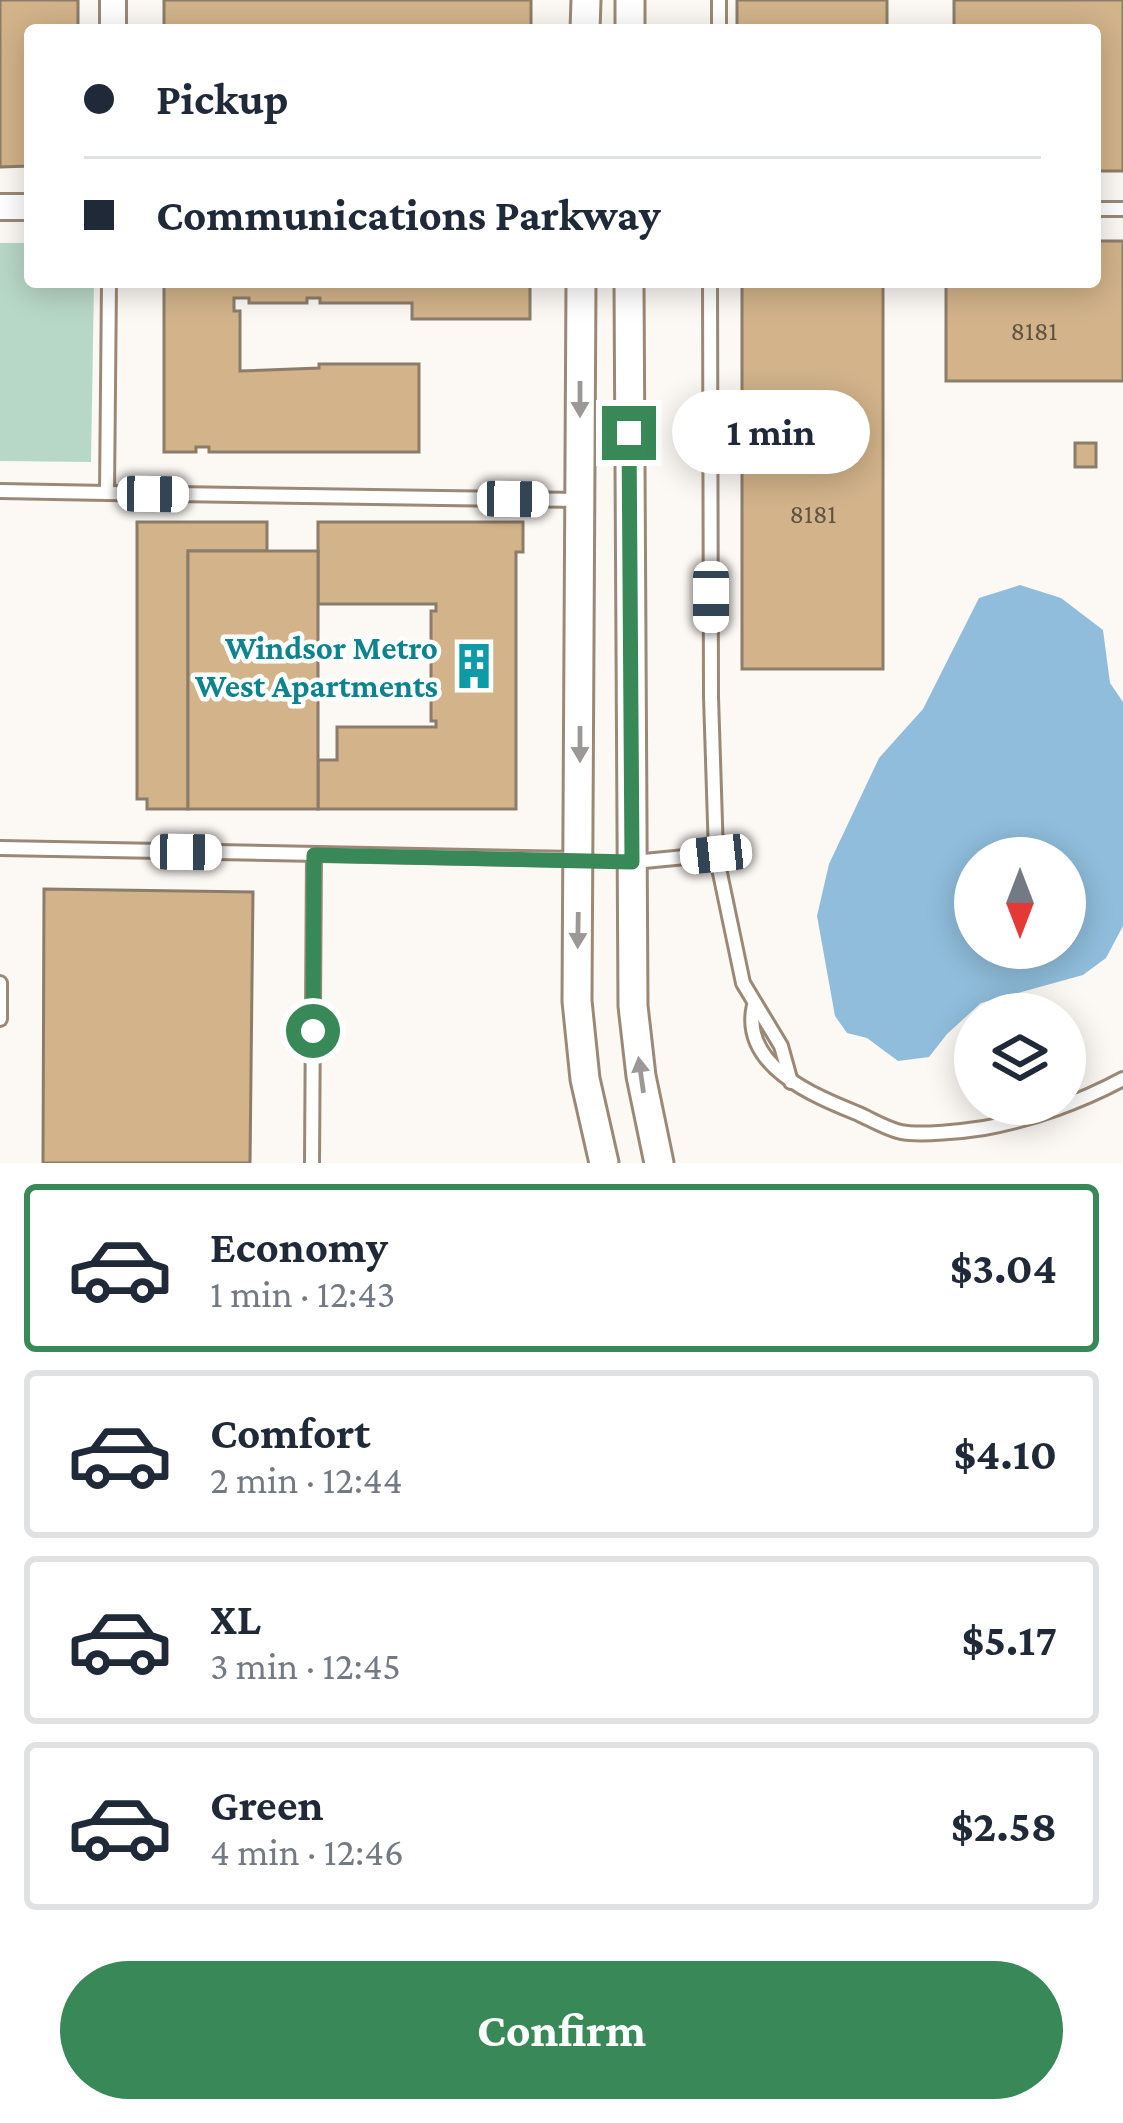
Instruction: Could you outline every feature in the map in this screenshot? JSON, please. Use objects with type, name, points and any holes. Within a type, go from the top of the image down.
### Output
[{"type":"street","points":[[581,288],[577,1001],[585,1078],[604,1163]]},
{"type":"street","points":[[628,288],[633,1006],[640,1076],[659,1163]]},
{"type":"street","points":[[579,859],[632,862]]},
{"type":"lane","points":[[107,494],[109,288]]},
{"type":"lane","points":[[710,288],[716,854],[743,983],[781,1046],[792,1083],[902,1132],[984,1128],[1092,1096],[1123,1078]]},
{"type":"lane","points":[[0,491],[580,500]]},
{"type":"lane","points":[[0,848],[579,859]]},
{"type":"lane","points":[[632,862],[716,854]]},
{"type":"lane","points":[[312,1163],[314,855]]},
{"type":"lane","points":[[0,983],[0,1019]]},
{"type":"green space","points":[[0,243],[24,243],[24,288],[94,288],[91,462],[0,461]]},
{"type":"water","points":[[1020,585],[1061,598],[1103,630],[1110,683],[1123,702],[1123,926],[1106,958],[1083,975],[1017,993],[954,993],[954,1028],[929,1057],[898,1061],[867,1038],[847,1033],[835,1016],[817,916],[829,864],[879,758],[923,709],[979,598]]},
{"type":"building","points":[[0,0],[78,0],[78,24],[24,24],[24,166],[0,167]]},
{"type":"building","points":[[164,0],[531,0],[531,24],[164,24]]},
{"type":"building","points":[[737,0],[887,0],[887,24],[737,24]]},
{"type":"building","points":[[954,0],[1123,0],[1123,171],[1101,171],[1101,24],[954,24]]},
{"type":"building","points":[[1101,241],[1123,241],[1123,381],[946,381],[946,288],[1101,288]]},
{"type":"building","points":[[164,288],[530,288],[530,319],[412,319],[412,303],[320,303],[320,298],[307,298],[307,303],[249,303],[249,298],[234,298],[234,311],[240,311],[240,371],[319,368],[319,364],[419,364],[419,452],[209,452],[209,447],[196,447],[196,452],[164,452]]},
{"type":"building","points":[[742,288],[883,288],[883,669],[742,669]]},
{"type":"building","points":[[1075,443],[1096,443],[1096,467],[1075,467]]},
{"type":"building","points":[[137,522],[267,522],[267,551],[188,551],[188,809],[147,809],[147,799],[137,799]]},
{"type":"building","name":"Windsor Metro West Apartments","points":[[318,522],[523,522],[523,552],[516,552],[516,809],[318,809],[318,760],[337,760],[337,727],[436,727],[436,721],[431,721],[431,611],[436,611],[436,604],[318,604]]},
{"type":"building","points":[[188,551],[318,551],[318,809],[188,809]]},
{"type":"building","points":[[44,889],[253,892],[250,1163],[43,1163]]},
{"type":"place","name":"Windsor Metro West Apartments","points":[[474,666]]},
{"type":"route","points":[[313,1031],[314,855],[632,862],[629,433]]}]
